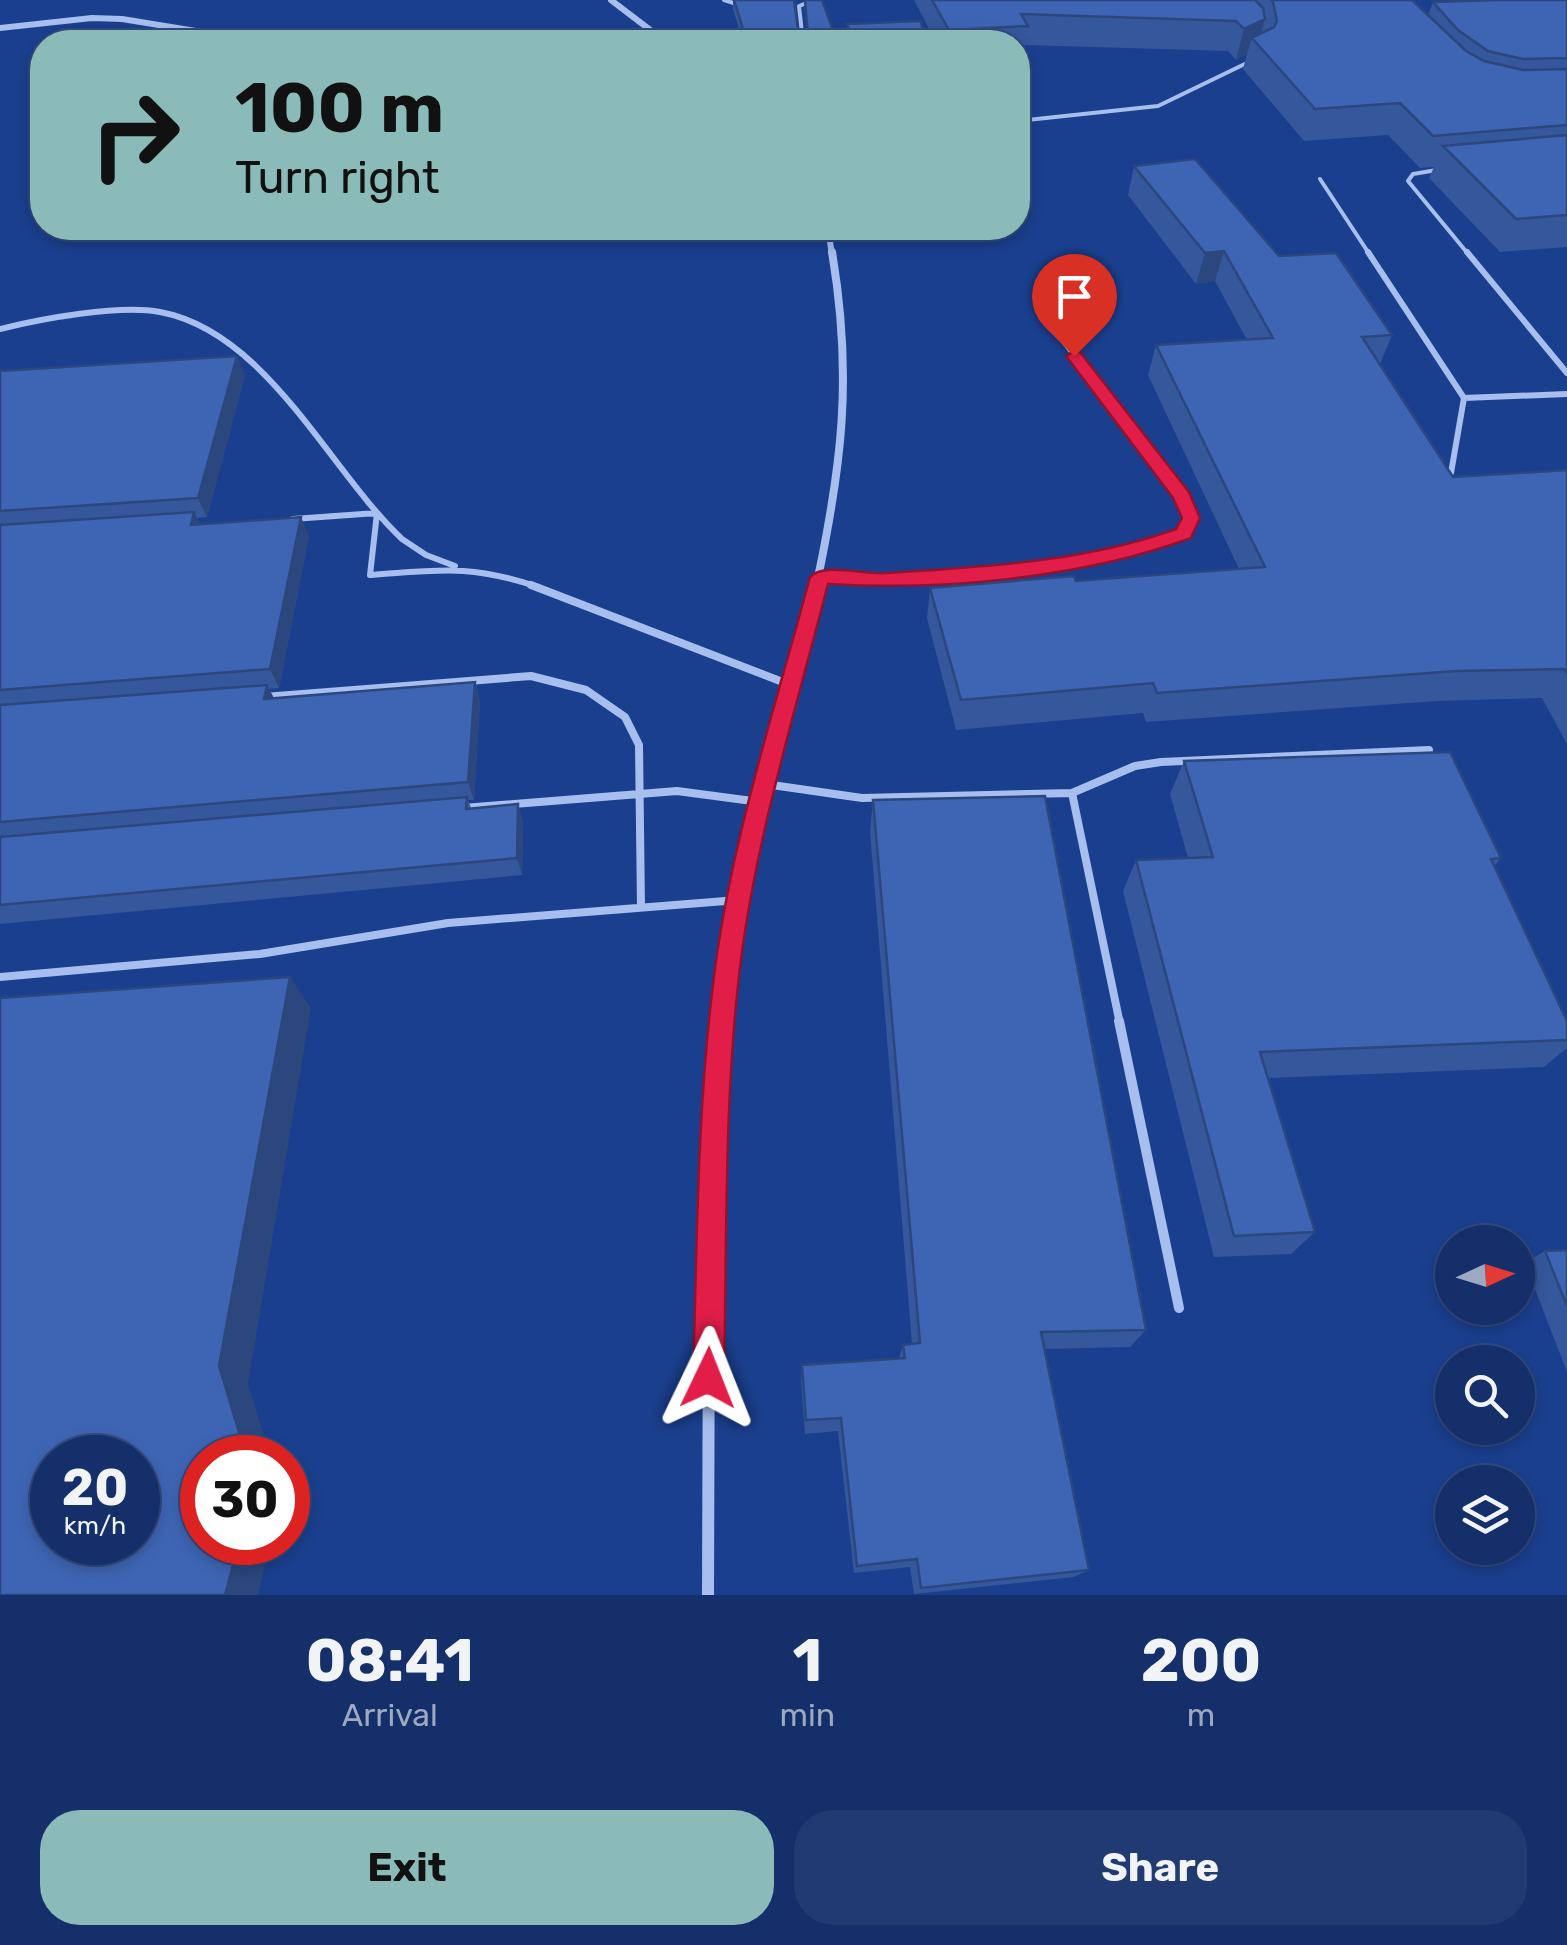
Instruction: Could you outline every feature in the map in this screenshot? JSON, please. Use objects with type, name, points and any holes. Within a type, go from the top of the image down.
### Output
[{"type":"street","points":[[611,0],[650,30]]},
{"type":"street","points":[[0,28],[92,18],[189,30]]},
{"type":"street","points":[[708,1595],[708,1378],[716,1110],[726,975],[760,802],[820,577],[839,484],[848,410],[841,288],[831,240]]},
{"type":"lane","points":[[724,0],[741,6]]},
{"type":"lane","points":[[802,30],[799,6],[815,0]]},
{"type":"lane","points":[[1030,120],[1158,106],[1259,57]]},
{"type":"lane","points":[[1444,169],[1412,174],[1408,181],[1567,373]]},
{"type":"lane","points":[[1320,179],[1464,398],[1451,473]]},
{"type":"lane","points":[[0,329],[60,317],[128,312],[160,312],[193,324],[256,366],[377,513],[427,559],[494,572],[589,605],[792,686]]},
{"type":"lane","points":[[820,577],[878,580],[1008,570],[1136,551],[1184,534],[1191,518],[1182,496],[1053,327]]},
{"type":"lane","points":[[1464,398],[1567,394]]},
{"type":"lane","points":[[278,520],[377,513]]},
{"type":"lane","points":[[377,513],[370,575],[465,568]]},
{"type":"lane","points":[[256,697],[531,676],[586,690],[625,717],[639,745],[642,907]]},
{"type":"lane","points":[[765,784],[862,798],[1072,794],[1135,766],[1161,762],[1429,750]]},
{"type":"lane","points":[[446,810],[640,793],[695,792],[760,802]]},
{"type":"lane","points":[[1072,794],[1179,1308]]},
{"type":"lane","points":[[0,977],[260,954],[448,923],[738,900]]},
{"type":"building","points":[[734,0],[794,0],[798,30],[743,30]]},
{"type":"building","points":[[805,0],[822,0],[833,30],[808,30]]},
{"type":"building","points":[[932,0],[1255,0],[1263,8],[1265,19],[1244,29],[1236,21],[1021,14],[1028,26],[949,30]]},
{"type":"building","points":[[1271,0],[1412,0],[1466,51],[1484,61],[1523,70],[1567,69],[1567,125],[1433,136],[1400,103],[1315,109],[1252,38],[1274,27],[1277,21]]},
{"type":"building","points":[[1567,0],[1567,58],[1523,59],[1488,51],[1458,30],[1433,2]]},
{"type":"building","points":[[921,21],[922,30],[849,30],[847,24]]},
{"type":"building","points":[[1567,135],[1567,215],[1516,219],[1443,146]]},
{"type":"building","points":[[1195,159],[1279,256],[1336,253],[1392,335],[1362,337],[1453,477],[1567,470],[1567,673],[1564,669],[1456,671],[1157,693],[1153,683],[961,700],[930,588],[1265,567],[1156,345],[1273,338],[1224,251],[1205,253],[1134,166]]},
{"type":"building","points":[[237,356],[198,498],[0,511],[0,371]]},
{"type":"building","points":[[194,512],[191,525],[301,517],[270,669],[0,690],[0,525]]},
{"type":"building","points":[[475,682],[468,782],[0,822],[0,705],[267,685],[264,699]]},
{"type":"building","points":[[1450,752],[1501,858],[1491,859],[1567,1021],[1567,1040],[1260,1052],[1315,1232],[1234,1236],[1136,860],[1213,857],[1184,761]]},
{"type":"building","points":[[1045,796],[1146,1330],[1041,1332],[1089,1570],[921,1588],[917,1559],[857,1566],[841,1418],[806,1420],[802,1365],[905,1358],[903,1345],[920,1343],[873,800]]},
{"type":"building","points":[[467,797],[466,809],[518,804],[517,858],[0,905],[0,837]]},
{"type":"building","points":[[290,977],[219,1366],[240,1435],[180,1435],[180,1565],[233,1565],[225,1595],[0,1595],[0,998]]},
{"type":"building","points":[[1567,1250],[1567,1306],[1545,1251]]},
{"type":"route","points":[[708,1378],[716,1110],[726,975],[760,802],[820,577],[878,580],[966,575],[1136,551],[1184,534],[1191,518],[1182,496],[1074,356]]}]
